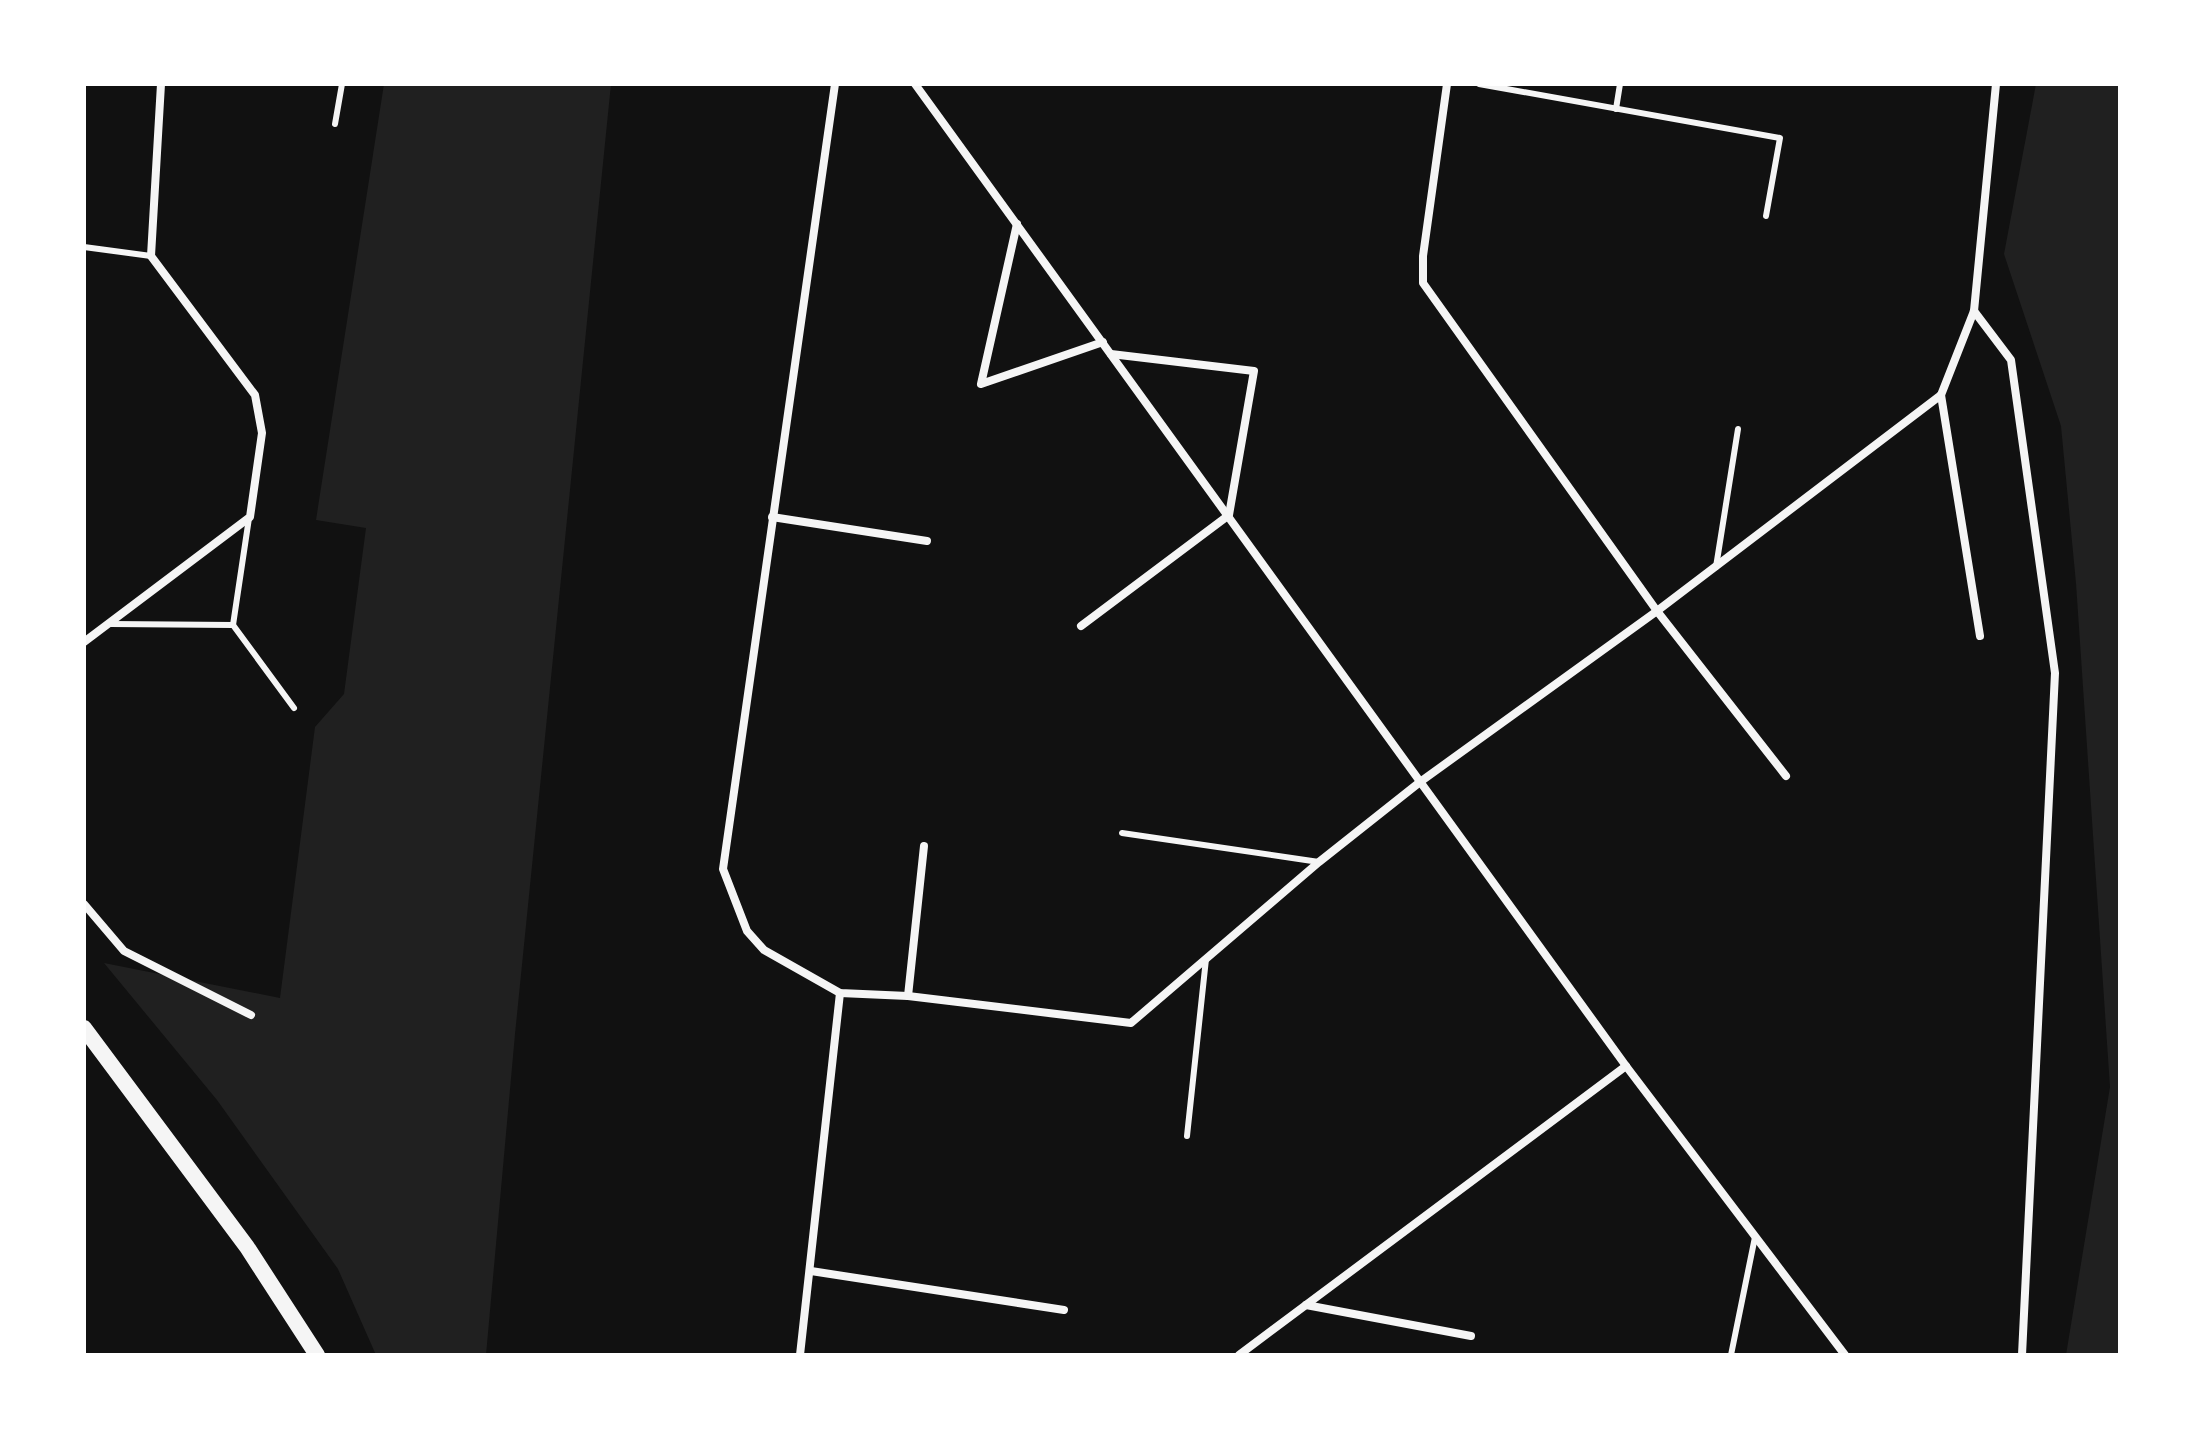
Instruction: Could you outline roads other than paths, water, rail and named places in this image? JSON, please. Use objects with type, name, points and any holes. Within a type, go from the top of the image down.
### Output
[{"type":"main road","points":[[84,1028],[247,1247],[317,1355]]},
{"type":"street","points":[[84,642],[250,517],[262,433],[255,395],[151,256],[161,84]]},
{"type":"street","points":[[835,84],[723,869],[747,931],[764,950],[840,993],[908,996],[1131,1023],[1319,862],[1420,782],[1657,611],[1941,395],[1974,311],[1996,84]]},
{"type":"street","points":[[915,84],[1626,1066],[1845,1355]]},
{"type":"street","points":[[1447,84],[1423,256],[1423,283],[1657,611],[1786,776]]},
{"type":"street","points":[[1017,224],[981,384],[1103,342]]},
{"type":"street","points":[[1974,311],[2011,360],[2055,673],[2022,1355]]},
{"type":"street","points":[[1081,626],[1229,515],[1254,371],[1111,354]]},
{"type":"street","points":[[1941,395],[1980,636]]},
{"type":"street","points":[[772,517],[927,541]]},
{"type":"street","points":[[908,996],[924,846]]},
{"type":"street","points":[[84,904],[124,951],[251,1015]]},
{"type":"street","points":[[800,1355],[840,993]]},
{"type":"street","points":[[1239,1355],[1626,1066]]},
{"type":"street","points":[[811,1271],[1064,1310]]},
{"type":"street","points":[[1306,1305],[1471,1336]]},
{"type":"lane","points":[[335,124],[342,84]]},
{"type":"lane","points":[[1479,84],[1780,138],[1766,216]]},
{"type":"lane","points":[[1616,109],[1620,84]]},
{"type":"lane","points":[[84,247],[151,256]]},
{"type":"lane","points":[[1716,567],[1738,429]]},
{"type":"lane","points":[[250,517],[233,625],[294,708]]},
{"type":"lane","points":[[111,624],[233,625]]},
{"type":"lane","points":[[1122,833],[1319,862]]},
{"type":"lane","points":[[1187,1136],[1206,959]]},
{"type":"lane","points":[[1731,1355],[1755,1236]]}]
